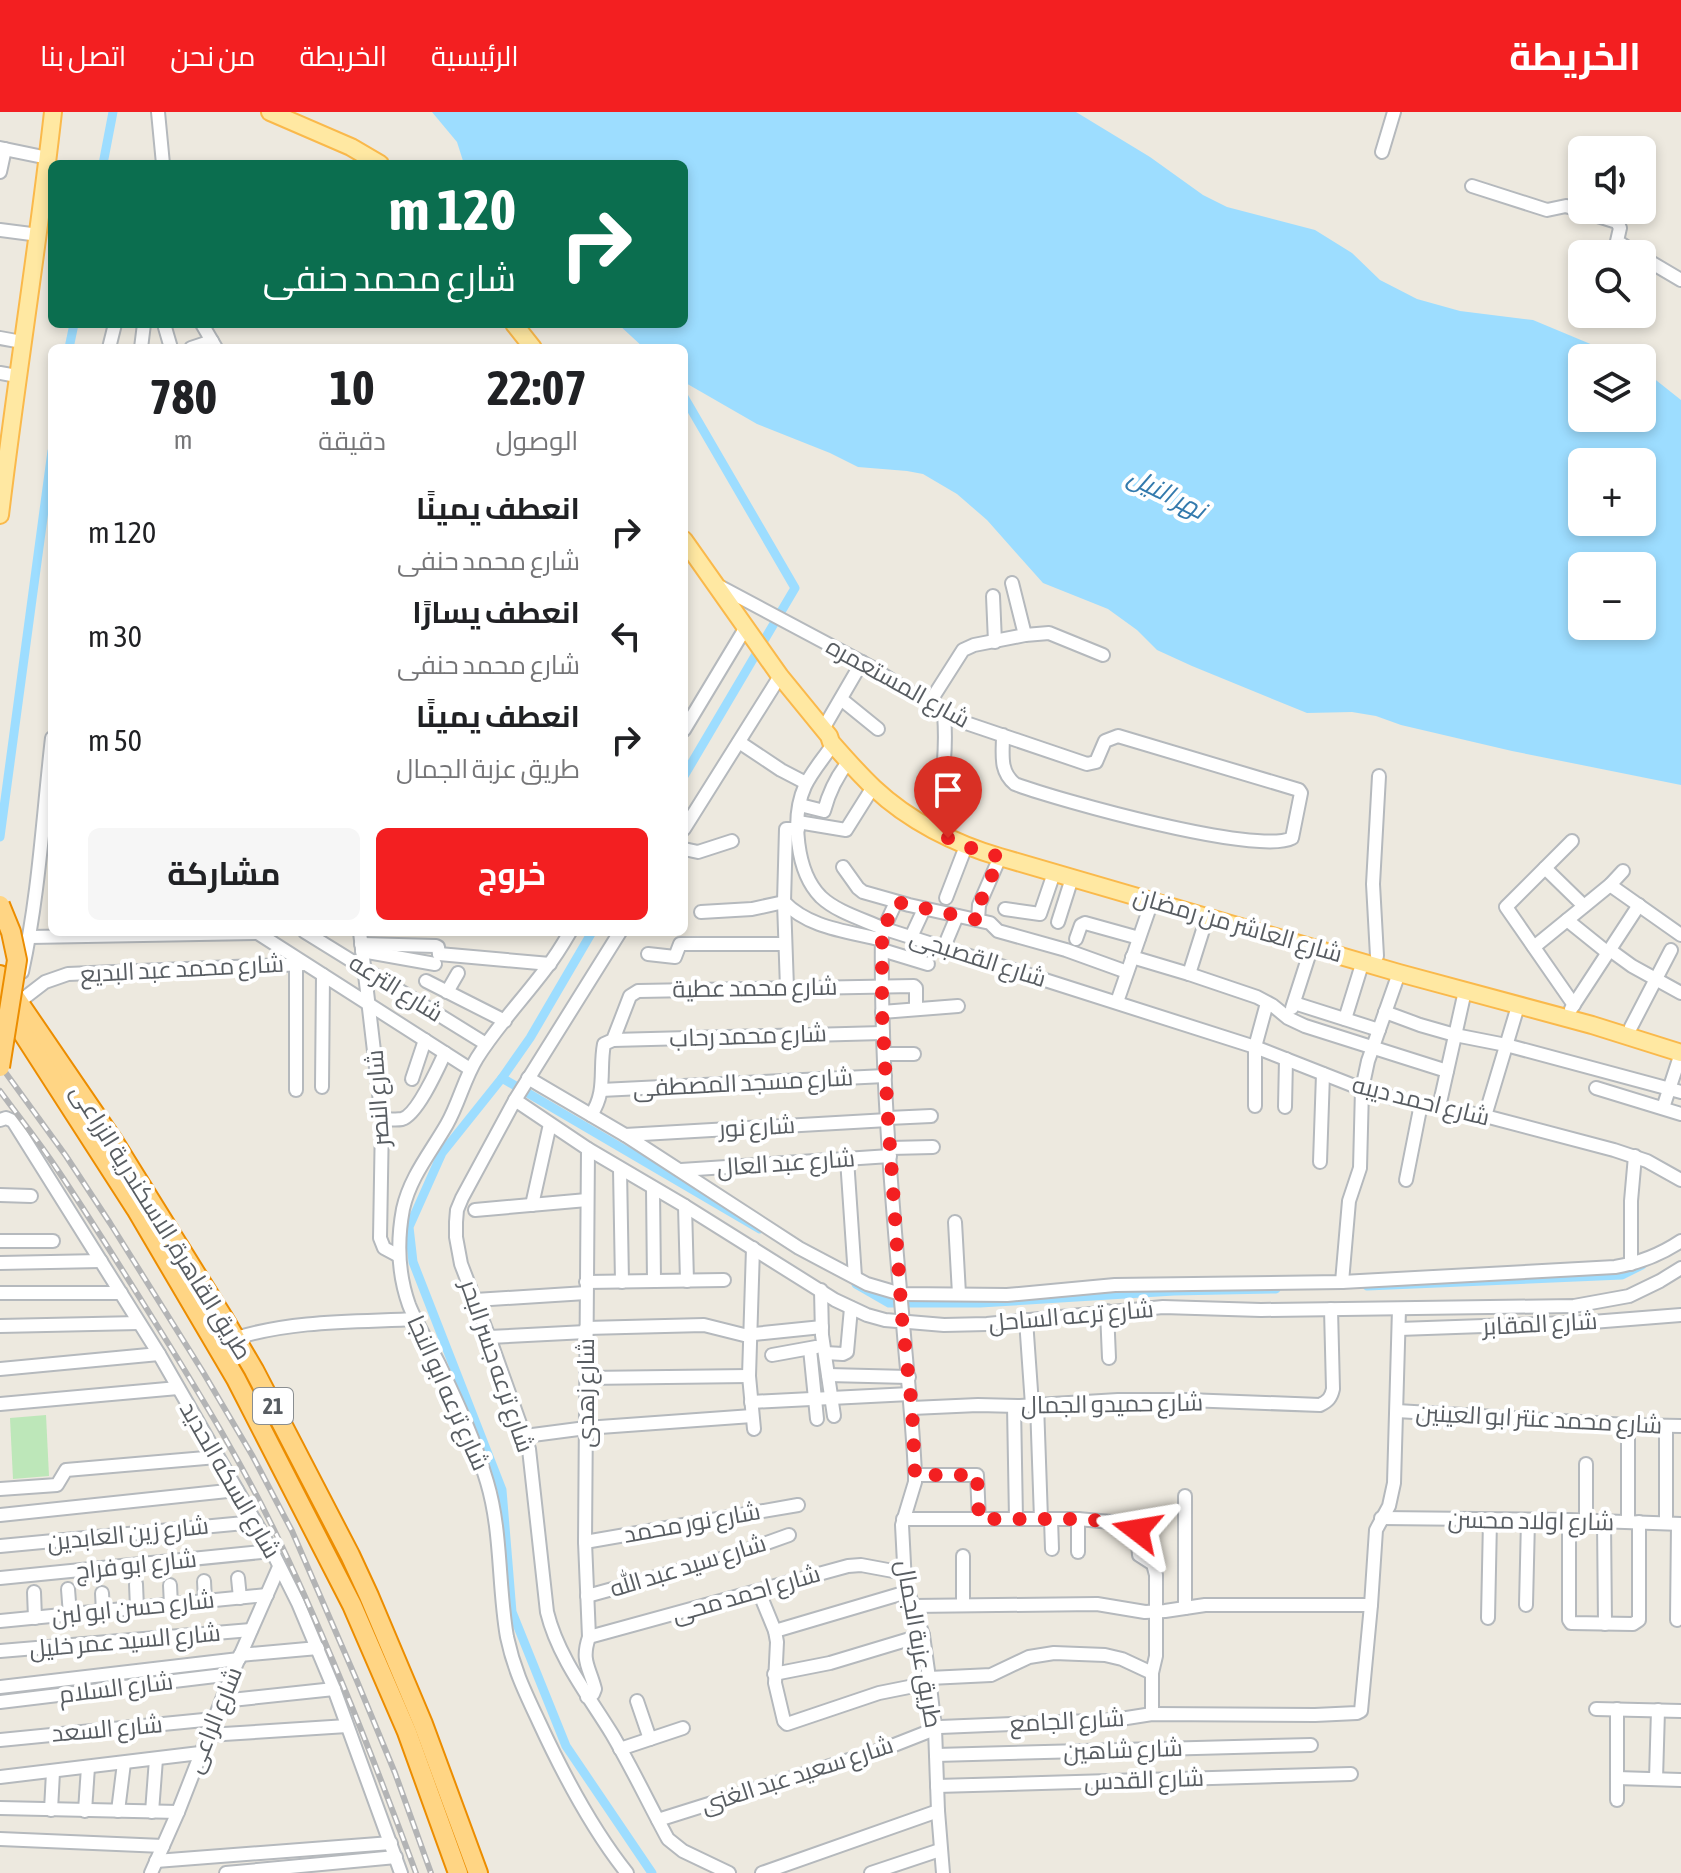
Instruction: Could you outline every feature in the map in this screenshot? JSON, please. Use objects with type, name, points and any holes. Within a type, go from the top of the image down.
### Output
[{"type":"highway","points":[[0,905],[11,932],[17,960],[0,1067]]},
{"type":"highway","name":"طريق القاهرة, الاسكندرية الزراعى","points":[[0,975],[236,1379],[352,1605],[407,1732],[458,1873]]},
{"type":"highway","name":"طريق القاهرة, الاسكندرية الزراعى","points":[[12,999],[122,1155],[254,1370],[369,1596],[423,1724],[478,1873]]},
{"type":"main road","points":[[0,515],[53,112]]},
{"type":"main road","points":[[270,112],[351,147],[373,160]]},
{"type":"main road","points":[[517,328],[530,344]]},
{"type":"main road","name":"شارع العاشر من رمضان","points":[[688,545],[776,670],[828,737],[873,787],[935,831],[966,846],[1000,857],[1207,917],[1312,946],[1572,1008],[1681,1043]]},
{"type":"main road","name":"شارع العاشر من رمضان","points":[[828,737],[838,739],[882,785],[934,821],[977,843],[1370,959],[1399,973],[1592,1025],[1681,1053]]},
{"type":"street","points":[[158,112],[163,160]]},
{"type":"street","points":[[1382,152],[1394,112]]},
{"type":"street","points":[[0,172],[2,149],[48,158]]},
{"type":"street","points":[[1472,186],[1547,210],[1566,206],[1617,222],[1620,228],[1617,240]]},
{"type":"street","points":[[0,230],[39,235]]},
{"type":"street","points":[[1656,265],[1681,280]]},
{"type":"street","points":[[0,338],[22,342]]},
{"type":"street","points":[[0,373],[17,376]]},
{"type":"street","points":[[1012,583],[1025,635]]},
{"type":"street","name":"شارع المستعمره","points":[[717,585],[862,662],[944,714],[1003,735],[1091,764],[1096,762],[1105,741],[1118,736],[1299,790],[1301,793],[1292,838],[1283,842],[1218,836],[1159,824],[1015,784],[1007,778],[1003,768],[1003,735]]},
{"type":"street","points":[[993,596],[995,642]]},
{"type":"street","points":[[928,705],[963,650],[974,645],[1052,633],[1103,655]]},
{"type":"street","points":[[688,724],[750,634]]},
{"type":"street","name":"شارع القصبجى","points":[[862,662],[841,699],[800,805],[799,849],[814,888],[833,906],[882,936],[911,937],[1117,1002]]},
{"type":"street","points":[[688,823],[739,742],[776,670]]},
{"type":"street","points":[[841,699],[878,729]]},
{"type":"street","points":[[934,821],[946,747],[944,714]]},
{"type":"street","points":[[739,742],[806,783]]},
{"type":"street","points":[[800,805],[824,811],[837,776],[849,761]]},
{"type":"street","points":[[1345,1019],[1370,959],[1379,776]]},
{"type":"street","points":[[787,988],[784,902],[786,829],[798,826],[846,830],[873,787]]},
{"type":"street","points":[[12,999],[46,868],[47,840]]},
{"type":"street","points":[[688,850],[698,852],[732,841]]},
{"type":"street","points":[[1572,841],[1506,907],[1572,1008],[1639,905]]},
{"type":"street","points":[[946,898],[966,846]]},
{"type":"street","points":[[978,920],[979,905],[1000,857]]},
{"type":"street","points":[[843,867],[860,890],[896,902],[991,923],[998,931],[1066,950],[1127,972]]},
{"type":"street","points":[[1545,868],[1584,906]]},
{"type":"street","points":[[1534,947],[1623,871]]},
{"type":"street","points":[[1005,909],[1039,915],[1054,873]]},
{"type":"street","points":[[1058,922],[1072,878]]},
{"type":"street","points":[[1610,885],[1681,935]]},
{"type":"street","points":[[1117,1002],[1152,901]]},
{"type":"street","points":[[701,912],[752,909],[784,902]]},
{"type":"street","points":[[784,902],[792,911],[813,923],[882,936],[928,964]]},
{"type":"street","points":[[882,936],[896,902]]},
{"type":"street","points":[[911,937],[924,909]]},
{"type":"street","points":[[944,947],[957,916]]},
{"type":"street","points":[[1189,974],[1207,917]]},
{"type":"street","points":[[1567,920],[1609,952],[1681,993]]},
{"type":"street","points":[[1076,939],[1081,925],[1085,923],[1139,938]]},
{"type":"street","points":[[30,937],[75,936]]},
{"type":"street","points":[[262,936],[300,964],[323,975],[470,1069]]},
{"type":"street","name":"شارع الترعه","points":[[312,936],[486,1044]]},
{"type":"street","points":[[336,936],[338,951]]},
{"type":"street","name":"شارع ترعه ابو النجا","points":[[568,936],[550,964],[486,1044],[470,1069],[459,1102],[409,1188],[401,1222],[399,1256],[409,1305],[459,1408],[488,1485],[507,1633],[522,1689],[552,1752],[616,1860],[627,1873]]},
{"type":"street","name":"شارع ترعه جسر البحر","points":[[617,936],[528,1078],[462,1198],[456,1222],[458,1252],[525,1436],[534,1478],[551,1628],[668,1839],[729,1873]]},
{"type":"street","name":"طريق عزبة الجمال","points":[[882,936],[885,1076],[915,1475],[903,1519],[904,1573],[907,1592],[923,1635],[929,1680],[935,1728],[943,1873]]},
{"type":"street","points":[[361,942],[413,960],[550,964]]},
{"type":"street","points":[[361,942],[437,946],[437,959],[416,1002]]},
{"type":"street","name":"شارع النصر","points":[[361,942],[382,1119],[380,1238],[384,1248],[399,1256]]},
{"type":"street","points":[[648,954],[675,957],[680,944],[785,944]]},
{"type":"street","points":[[413,945],[413,960]]},
{"type":"street","points":[[1288,1018],[1312,946]]},
{"type":"street","points":[[1631,1027],[1671,950]]},
{"type":"street","points":[[1132,957],[1257,997],[1288,1018],[1373,1049],[1447,1071]]},
{"type":"street","points":[[296,1090],[300,964]]},
{"type":"street","name":"شارع محمد عبد البديع","points":[[12,999],[68,974],[300,964]]},
{"type":"street","points":[[447,992],[458,973]]},
{"type":"street","points":[[1342,1282],[1349,1201],[1360,1168],[1362,1089],[1399,973]]},
{"type":"street","points":[[322,1087],[323,975]]},
{"type":"street","points":[[426,981],[447,992],[473,998],[505,1021]]},
{"type":"street","name":"شارع محمد عطية","points":[[613,1040],[630,996],[642,990],[915,986],[916,1009]]},
{"type":"street","points":[[1439,1107],[1465,991]]},
{"type":"street","name":"شارع احمد ديبه","points":[[1117,1002],[1255,1047],[1362,1089],[1485,1116],[1635,1156],[1681,1180]]},
{"type":"street","points":[[1255,1106],[1255,1047],[1267,1003]]},
{"type":"street","points":[[1294,1003],[1379,1030]]},
{"type":"street","points":[[882,1012],[958,1006]]},
{"type":"street","points":[[1485,1116],[1518,1006]]},
{"type":"street","points":[[1385,1012],[1455,1035],[1506,1045],[1675,1090]]},
{"type":"street","name":"شارع محمد رحاب","points":[[613,1040],[883,1033]]},
{"type":"street","points":[[412,1079],[425,1040]]},
{"type":"street","points":[[591,1115],[601,1090],[604,1044],[613,1040]]},
{"type":"street","points":[[382,1119],[407,1117],[422,1099],[445,1053]]},
{"type":"street","points":[[1663,1108],[1675,1090],[1681,1053]]},
{"type":"street","points":[[884,1054],[914,1054]]},
{"type":"street","points":[[1285,1107],[1286,1059]]},
{"type":"street","points":[[1320,1162],[1323,1074]]},
{"type":"street","name":"شارع مسجد المصطفى","points":[[601,1090],[885,1076]]},
{"type":"street","name":"شارع ترعه الساحل","points":[[528,1078],[681,1170],[799,1248],[867,1284],[901,1297],[1025,1294],[1135,1284],[1342,1282],[1631,1264],[1657,1255],[1681,1241]]},
{"type":"street","points":[[1596,1088],[1681,1114]]},
{"type":"street","name":"شارع ترعه الساحل","points":[[515,1100],[620,1169],[851,1308],[885,1320],[944,1325],[987,1324],[1176,1307],[1261,1310],[1555,1307],[1595,1303],[1639,1292],[1681,1268]]},
{"type":"street","points":[[1406,1180],[1421,1104]]},
{"type":"street","name":"شارع نور","points":[[625,1135],[931,1116]]},
{"type":"street","name":"شارع السكه الحديد","points":[[2,1119],[13,1121],[101,1261],[159,1354],[272,1551],[318,1648],[401,1873]]},
{"type":"street","points":[[532,1205],[550,1124]]},
{"type":"street","name":"شارع عبد العال","points":[[681,1170],[847,1159],[933,1147]]},
{"type":"street","name":"شارع زهدى","points":[[587,1697],[595,1689],[584,1656],[589,1637],[585,1542],[588,1149]]},
{"type":"street","points":[[1631,1264],[1635,1156]]},
{"type":"street","points":[[847,1159],[855,1277]]},
{"type":"street","points":[[620,1169],[622,1282]]},
{"type":"street","points":[[653,1188],[654,1281]]},
{"type":"street","points":[[0,1195],[31,1196]]},
{"type":"street","points":[[475,1210],[587,1200]]},
{"type":"street","points":[[685,1206],[687,1281]]},
{"type":"street","points":[[955,1222],[959,1294]]},
{"type":"street","points":[[0,1241],[53,1241]]},
{"type":"street","points":[[753,1248],[749,1334],[753,1416]]},
{"type":"street","points":[[0,1263],[101,1261]]},
{"type":"street","points":[[475,1300],[622,1282],[724,1280]]},
{"type":"street","points":[[821,1290],[822,1327],[834,1416]]},
{"type":"street","points":[[0,1293],[121,1293]]},
{"type":"street","points":[[772,1355],[810,1349],[847,1352],[851,1308]]},
{"type":"street","name":"شارع حميدو الجمال","points":[[525,1436],[586,1428],[753,1416],[815,1399],[831,1398],[1014,1406],[1118,1400],[1320,1405],[1331,1396],[1333,1389],[1331,1309]]},
{"type":"street","points":[[913,1606],[1097,1604],[1156,1611],[1205,1605],[1371,1605],[1376,1530],[1389,1506],[1394,1483],[1399,1309]]},
{"type":"street","points":[[1107,1311],[1109,1358]]},
{"type":"street","name":"شارع المقابر","points":[[1399,1329],[1592,1322],[1681,1315]]},
{"type":"street","points":[[236,1338],[291,1326],[416,1319]]},
{"type":"street","points":[[1026,1320],[1046,1519],[1052,1549]]},
{"type":"street","points":[[0,1326],[139,1323]]},
{"type":"street","points":[[489,1337],[704,1325],[749,1334],[822,1327]]},
{"type":"street","points":[[810,1349],[817,1419]]},
{"type":"street","points":[[0,1369],[159,1354]]},
{"type":"street","points":[[828,1375],[909,1377]]},
{"type":"street","points":[[586,1378],[749,1376]]},
{"type":"street","points":[[0,1404],[178,1388]]},
{"type":"street","points":[[1014,1406],[1016,1519]]},
{"type":"street","name":"شارع محمد عنتر ابو العينين","points":[[1397,1411],[1681,1426]]},
{"type":"street","points":[[1569,1520],[1569,1620],[1571,1623],[1633,1624],[1639,1617],[1628,1425]]},
{"type":"street","points":[[1666,1426],[1675,1524],[1677,1620]]},
{"type":"street","points":[[0,1489],[57,1485],[66,1470],[217,1457]]},
{"type":"street","points":[[1586,1464],[1586,1521]]},
{"type":"street","points":[[915,1475],[977,1475],[979,1519]]},
{"type":"street","points":[[0,1515],[237,1490]]},
{"type":"street","points":[[1185,1496],[1185,1608]]},
{"type":"street","name":"شارع نور محمد","points":[[585,1542],[798,1505]]},
{"type":"street","name":"شارع اولاد محسن","points":[[1381,1518],[1675,1524]]},
{"type":"street","points":[[903,1519],[1078,1519],[1136,1526],[1139,1555],[1149,1560],[1155,1569],[1156,1656],[1152,1673],[1152,1714]]},
{"type":"street","points":[[1078,1519],[1078,1552]]},
{"type":"street","points":[[1488,1618],[1490,1520]]},
{"type":"street","points":[[1526,1605],[1528,1520]]},
{"type":"street","points":[[1604,1521],[1605,1624]]},
{"type":"street","name":"شارع زين العابدين","points":[[0,1546],[255,1522]]},
{"type":"street","name":"شارع سيد عبد الله","points":[[587,1596],[725,1558],[789,1535]]},
{"type":"street","name":"شارع ابو فراج","points":[[0,1578],[272,1551]]},
{"type":"street","points":[[963,1556],[963,1605]]},
{"type":"street","name":"شارع احمد محى","points":[[589,1637],[848,1566],[861,1565],[904,1573]]},
{"type":"street","name":"شارع الراعى","points":[[154,1867],[279,1567]]},
{"type":"street","points":[[238,1578],[240,1598]]},
{"type":"street","points":[[204,1581],[205,1601]]},
{"type":"street","points":[[136,1584],[137,1608]]},
{"type":"street","points":[[170,1585],[171,1605]]},
{"type":"street","points":[[68,1589],[70,1615]]},
{"type":"street","points":[[34,1592],[35,1618]]},
{"type":"street","points":[[759,1592],[775,1631],[777,1655],[774,1674],[787,1724],[879,1693],[929,1680],[991,1675],[1029,1657],[1054,1653],[1105,1655],[1131,1662],[1152,1673]]},
{"type":"street","points":[[775,1631],[907,1592]]},
{"type":"street","points":[[102,1593],[103,1612]]},
{"type":"street","name":"شارع حسن ابو لبن","points":[[0,1621],[267,1595]]},
{"type":"street","name":"شارع الجامع","points":[[935,1728],[1114,1720],[1152,1714],[1357,1713],[1362,1705],[1371,1605]]},
{"type":"street","name":"شارع السيد عمر خليل","points":[[0,1651],[251,1630]]},
{"type":"street","points":[[774,1674],[830,1663],[923,1635]]},
{"type":"street","points":[[0,1687],[318,1648]]},
{"type":"street","name":"شارع السلام","points":[[0,1702],[232,1674]]},
{"type":"street","points":[[222,1701],[334,1689]]},
{"type":"street","points":[[637,1701],[650,1739]]},
{"type":"street","points":[[1596,1709],[1681,1711]]},
{"type":"street","points":[[1617,1709],[1617,1800]]},
{"type":"street","points":[[1656,1779],[1658,1710]]},
{"type":"street","name":"شارع السعد","points":[[0,1740],[214,1719]]},
{"type":"street","points":[[208,1735],[347,1726]]},
{"type":"street","points":[[620,1749],[683,1728]]},
{"type":"street","name":"شارع سعيد عبد الغنى","points":[[658,1820],[884,1749],[935,1728]]},
{"type":"street","name":"شارع شاهين","points":[[936,1755],[1311,1745]]},
{"type":"street","points":[[0,1777],[200,1753]]},
{"type":"street","points":[[152,1812],[156,1759]]},
{"type":"street","points":[[118,1811],[124,1763]]},
{"type":"street","points":[[85,1811],[88,1767]]},
{"type":"street","points":[[51,1810],[53,1772]]},
{"type":"street","name":"شارع القدس","points":[[937,1786],[1351,1774]]},
{"type":"street","points":[[1617,1778],[1681,1780]]},
{"type":"street","points":[[0,1808],[178,1812]]},
{"type":"street","points":[[762,1873],[938,1811]]},
{"type":"street","points":[[0,1839],[163,1846]]},
{"type":"street","points":[[154,1867],[391,1843]]},
{"type":"street","points":[[871,1873],[940,1850]]},
{"type":"street","points":[[226,1873],[396,1857]]},
{"type":"green space","points":[[46,1415],[49,1476],[13,1479],[10,1418]]},
{"type":"water","name":"نهر النيل","points":[[432,112],[1076,112],[1150,157],[1203,195],[1227,207],[1315,230],[1352,253],[1380,280],[1417,299],[1460,311],[1533,320],[1590,344],[1568,344],[1568,432],[1656,432],[1656,380],[1681,400],[1681,785],[1512,751],[1401,725],[1376,716],[1352,712],[1307,713],[1157,650],[1137,630],[1108,609],[1043,583],[987,520],[957,494],[923,474],[858,467],[757,424],[688,384],[688,344],[640,344],[622,328],[688,328],[688,160],[463,160],[457,142]]},
{"type":"waterway","points":[[104,160],[113,112]]},
{"type":"waterway","points":[[70,344],[73,328]]},
{"type":"waterway","points":[[688,404],[795,588],[688,769]]},
{"type":"waterway","points":[[0,837],[48,481]]},
{"type":"waterway","points":[[590,936],[530,1038],[442,1153],[409,1227],[413,1262],[502,1490],[512,1612],[566,1746],[652,1873]]},
{"type":"waterway","points":[[502,1078],[760,1229]]},
{"type":"waterway","points":[[1367,1286],[1622,1275],[1642,1265]]},
{"type":"waterway","points":[[856,1284],[889,1303],[980,1303],[1174,1291],[1276,1289]]},
{"type":"railway","points":[[0,1065],[110,1223],[252,1455],[292,1531],[357,1681],[431,1873]]},
{"type":"railway","points":[[0,1091],[50,1159],[108,1248],[251,1484],[333,1662],[416,1873]]},
{"type":"route","points":[[948,838],[1000,857],[979,905],[978,920],[896,902],[882,928],[882,1012],[888,1118],[915,1475],[977,1475],[979,1519],[1078,1519],[1130,1523],[1137,1530]]}]
